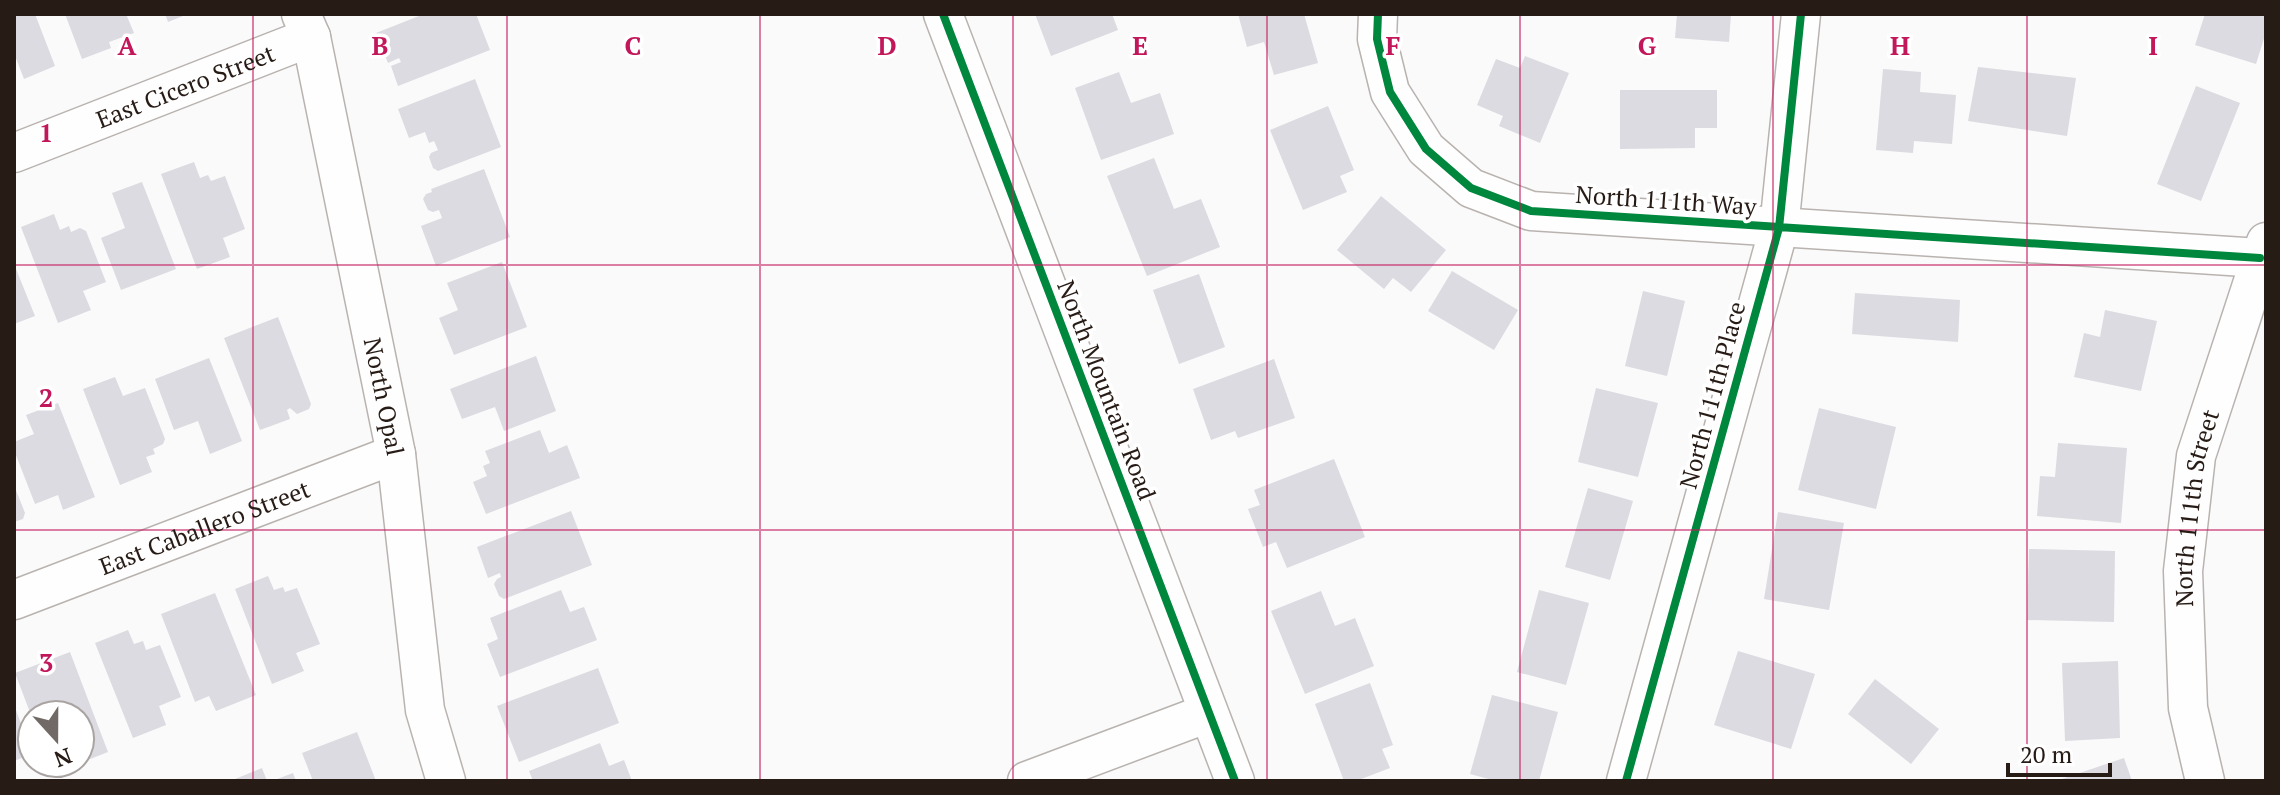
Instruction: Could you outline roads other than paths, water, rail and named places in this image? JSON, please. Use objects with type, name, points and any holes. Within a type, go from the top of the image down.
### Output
[{"type":"street","name":"North Mountain Road","points":[[943,14],[1235,781]]},
{"type":"street","name":"North 111th Way","points":[[1378,14],[1377,39],[1390,92],[1426,149],[1471,188],[1531,211],[1779,228],[2263,250]]},
{"type":"street","name":"North 111th Place","points":[[1628,781],[1779,228],[1801,14]]},
{"type":"street","name":"East Cicero Street","points":[[14,153],[306,26]]},
{"type":"street","name":"North Opal","points":[[306,26],[396,454],[425,710],[446,781]]},
{"type":"street","name":"North 111th Street","points":[[2205,781],[2188,708],[2183,571],[2196,456],[2263,250]]},
{"type":"street","name":"East Caballero Street","points":[[14,600],[396,454]]},
{"type":"street","points":[[1027,781],[1208,713]]}]
